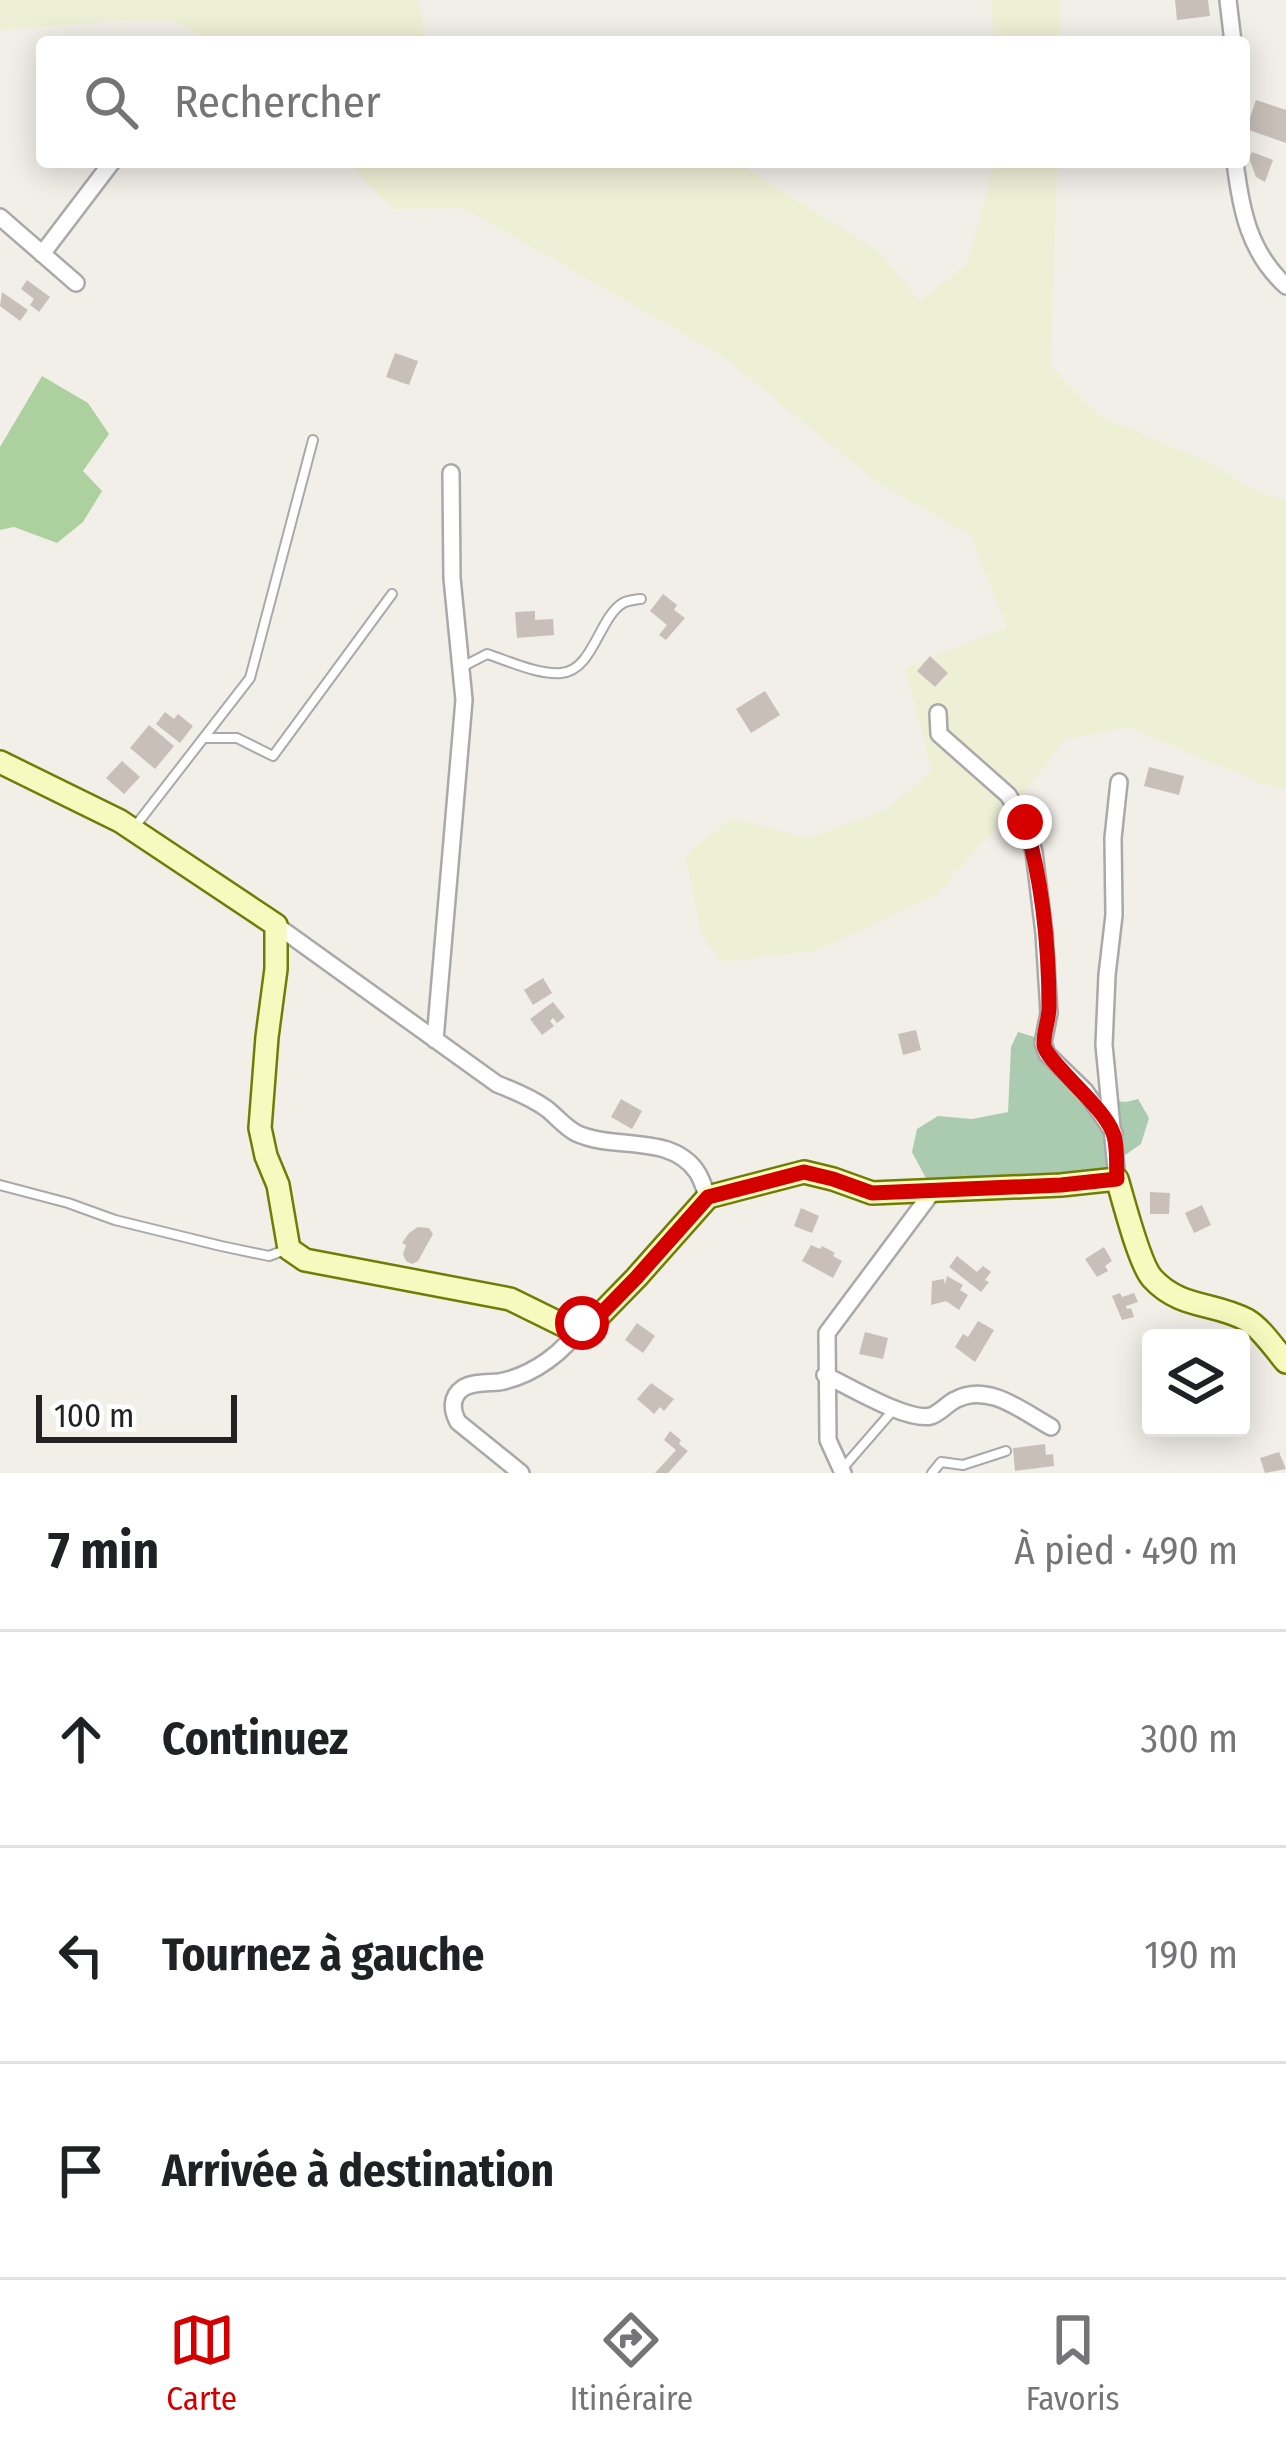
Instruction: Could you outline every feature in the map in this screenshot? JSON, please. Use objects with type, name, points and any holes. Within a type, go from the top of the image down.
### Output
[{"type":"street","points":[[1228,0],[1232,36]]},
{"type":"street","points":[[42,254],[107,168]]},
{"type":"street","points":[[1236,168],[1240,207],[1253,245],[1286,286]]},
{"type":"street","points":[[0,217],[76,283]]},
{"type":"street","points":[[435,1040],[464,700],[452,578],[451,473]]},
{"type":"street","points":[[938,713],[939,734],[1008,795],[1025,822],[1034,852],[1044,933],[1049,1013],[1043,1043],[1047,1054],[1085,1091],[1114,1133]]},
{"type":"street","points":[[0,762],[120,821],[277,925],[497,1084],[530,1097],[576,1133],[605,1144],[665,1148],[683,1158],[696,1171],[708,1197]]},
{"type":"street","points":[[1119,782],[1103,1045],[1117,1179],[1148,1275],[1174,1297],[1222,1309],[1253,1323],[1286,1362]]},
{"type":"street","points":[[277,925],[260,1128],[278,1185],[289,1249],[305,1260],[510,1299],[567,1327],[595,1320],[708,1197],[804,1172],[872,1193],[1117,1179]]},
{"type":"street","points":[[842,1472],[828,1440],[827,1333],[933,1191]]},
{"type":"street","points":[[521,1473],[458,1422],[454,1397],[465,1386],[525,1375],[572,1341],[582,1323]]},
{"type":"street","points":[[825,1375],[913,1415],[932,1416],[976,1392],[999,1398],[1051,1426]]},
{"type":"lane","points":[[132,830],[250,678],[313,440]]},
{"type":"lane","points":[[203,739],[237,737],[273,757],[392,594]]},
{"type":"lane","points":[[460,668],[488,654],[561,674],[574,670],[624,602],[641,599]]},
{"type":"lane","points":[[0,1186],[221,1246],[269,1256],[289,1249]]},
{"type":"lane","points":[[842,1472],[895,1408]]},
{"type":"lane","points":[[932,1473],[941,1462],[963,1465],[1006,1451]]},
{"type":"green space","points":[[0,0],[418,0],[426,36],[200,36],[172,20],[0,30]]},
{"type":"green space","points":[[992,0],[1059,0],[1059,36],[993,36]]},
{"type":"green space","points":[[352,168],[746,168],[878,251],[920,301],[967,264],[993,168],[1057,168],[1051,366],[1101,417],[1207,461],[1256,491],[1286,500],[1286,789],[1262,784],[1128,727],[1065,740],[936,895],[816,951],[719,962],[701,932],[685,855],[732,818],[807,838],[886,810],[932,770],[905,668],[1007,627],[970,535],[878,483],[722,356],[464,208],[393,209]]},
{"type":"green space","points":[[42,376],[88,403],[109,434],[83,471],[102,491],[83,522],[57,543],[14,527],[0,530],[0,447]]},
{"type":"green space","points":[[1018,1032],[1038,1038],[1052,1071],[1078,1097],[1138,1099],[1149,1118],[1141,1144],[1098,1174],[929,1184],[912,1152],[917,1129],[938,1116],[972,1119],[1008,1112],[1011,1047]]},
{"type":"building","points":[[1175,0],[1208,0],[1210,16],[1177,20]]},
{"type":"building","points":[[1256,100],[1286,110],[1286,143],[1250,130]]},
{"type":"building","points":[[1252,152],[1273,160],[1265,182],[1256,177]]},
{"type":"building","points":[[27,280],[50,297],[39,312],[30,305],[34,299],[21,289]]},
{"type":"building","points":[[2,292],[28,310],[20,321],[0,306]]},
{"type":"building","points":[[395,353],[418,361],[409,385],[386,377]]},
{"type":"building","points":[[663,594],[685,618],[666,640],[659,635],[667,625],[650,611]]},
{"type":"building","points":[[535,611],[535,620],[553,619],[554,635],[517,638],[515,612]]},
{"type":"building","points":[[930,656],[948,673],[935,687],[917,671]]},
{"type":"building","points":[[765,691],[780,715],[751,733],[736,709]]},
{"type":"building","points":[[165,712],[174,719],[178,714],[193,726],[180,743],[156,724]]},
{"type":"building","points":[[149,725],[174,746],[155,769],[130,748]]},
{"type":"building","points":[[122,761],[140,777],[124,794],[106,778]]},
{"type":"building","points":[[1149,767],[1184,776],[1179,795],[1144,786]]},
{"type":"building","points":[[543,978],[552,993],[533,1005],[524,990]]},
{"type":"building","points":[[553,1002],[565,1017],[557,1023],[553,1018],[554,1026],[542,1035],[530,1019]]},
{"type":"building","points":[[916,1030],[921,1050],[903,1055],[898,1034]]},
{"type":"building","points":[[621,1099],[642,1111],[632,1129],[611,1117]]},
{"type":"building","points":[[1150,1192],[1170,1193],[1169,1214],[1150,1214]]},
{"type":"building","points":[[1202,1205],[1211,1225],[1194,1233],[1185,1213]]},
{"type":"building","points":[[801,1208],[819,1216],[812,1233],[794,1226]]},
{"type":"building","points":[[418,1227],[429,1228],[433,1234],[412,1264],[406,1261],[402,1243]]},
{"type":"building","points":[[811,1245],[822,1246],[842,1261],[833,1278],[802,1261]]},
{"type":"building","points":[[1104,1247],[1112,1261],[1105,1266],[1108,1271],[1097,1277],[1085,1259]]},
{"type":"building","points":[[957,1256],[977,1272],[983,1266],[991,1272],[981,1292],[949,1267]]},
{"type":"building","points":[[947,1276],[963,1285],[960,1290],[968,1295],[959,1310],[946,1301],[931,1305],[932,1281],[944,1279],[945,1285]]},
{"type":"building","points":[[1120,1293],[1122,1297],[1134,1293],[1138,1302],[1126,1306],[1134,1317],[1122,1320],[1112,1296]]},
{"type":"building","points":[[978,1321],[994,1330],[975,1362],[955,1347]]},
{"type":"building","points":[[637,1323],[655,1336],[643,1353],[625,1340]]},
{"type":"building","points":[[865,1332],[888,1338],[883,1359],[859,1354]]},
{"type":"building","points":[[651,1383],[674,1399],[654,1414],[637,1399]]},
{"type":"building","points":[[670,1431],[688,1451],[668,1473],[655,1473],[676,1450],[664,1440]]},
{"type":"building","points":[[1045,1444],[1046,1455],[1053,1454],[1054,1466],[1015,1471],[1013,1448]]},
{"type":"building","points":[[1279,1452],[1286,1469],[1265,1473],[1260,1458]]},
{"type":"route","points":[[582,1323],[595,1320],[708,1197],[804,1172],[872,1193],[1117,1179],[1114,1133],[1085,1091],[1047,1054],[1043,1043],[1049,1013],[1044,933],[1034,852],[1025,822]]}]
